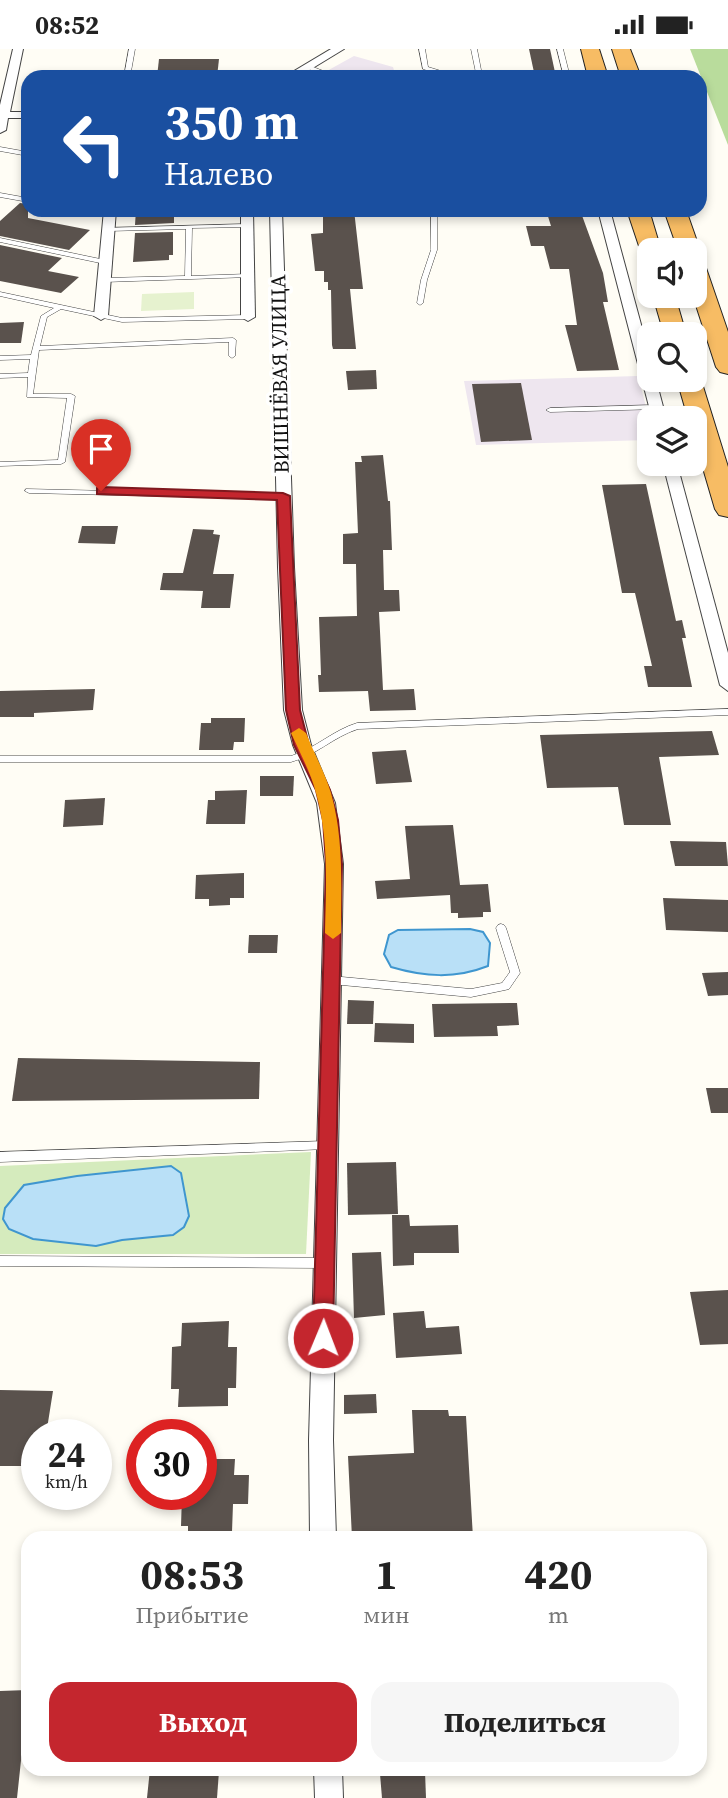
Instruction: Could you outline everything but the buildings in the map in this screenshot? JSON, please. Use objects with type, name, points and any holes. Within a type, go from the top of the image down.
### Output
[{"type":"highway","points":[[590,49],[596,70]]},
{"type":"highway","points":[[621,49],[628,70]]},
{"type":"highway","points":[[640,217],[646,238]]},
{"type":"highway","points":[[677,217],[685,238]]},
{"type":"highway","points":[[707,304],[728,367]]},
{"type":"highway","points":[[693,392],[728,509]]},
{"type":"street","points":[[0,130],[6,81],[18,49]]},
{"type":"street","points":[[303,70],[339,49]]},
{"type":"street","points":[[2,115],[21,114]]},
{"type":"street","points":[[101,316],[109,217]]},
{"type":"street","points":[[247,217],[248,317]]},
{"type":"street","name":"ВИШНЁВАЯ УЛИЦА","points":[[276,217],[283,496],[293,710],[307,756],[323,790],[330,820],[334,864],[321,1440],[323,1531]]},
{"type":"street","points":[[606,217],[637,335]]},
{"type":"street","points":[[673,476],[728,685]]},
{"type":"street","points":[[328,1776],[329,1798]]},
{"type":"lane","points":[[128,70],[132,49]]},
{"type":"lane","points":[[422,49],[425,68],[432,70]]},
{"type":"lane","points":[[474,49],[478,70]]},
{"type":"lane","points":[[560,49],[565,70]]},
{"type":"lane","points":[[308,67],[316,70]]},
{"type":"lane","points":[[0,149],[21,153]]},
{"type":"lane","points":[[0,195],[21,199]]},
{"type":"lane","points":[[420,303],[434,250],[434,217]]},
{"type":"lane","points":[[108,229],[247,225]]},
{"type":"lane","points":[[188,278],[189,227]]},
{"type":"lane","points":[[0,240],[105,263]]},
{"type":"lane","points":[[104,280],[248,276]]},
{"type":"lane","points":[[0,294],[122,320],[248,317]]},
{"type":"lane","points":[[0,464],[61,462],[71,396],[29,396],[34,357],[44,316],[60,307]]},
{"type":"lane","points":[[36,348],[233,340],[232,356]]},
{"type":"lane","points":[[0,358],[34,357]]},
{"type":"lane","points":[[0,376],[32,375]]},
{"type":"lane","points":[[550,410],[637,412]]},
{"type":"lane","points":[[29,491],[283,496]]},
{"type":"lane","points":[[0,759],[291,759],[307,756],[345,729],[357,726],[728,712]]},
{"type":"lane","points":[[331,980],[471,993],[505,986],[514,973],[501,928]]},
{"type":"lane","points":[[0,1157],[327,1145]]},
{"type":"lane","points":[[0,1261],[325,1263]]},
{"type":"shaded area","points":[[354,56],[393,67],[394,70],[329,70]]},
{"type":"shaded area","points":[[637,376],[637,392],[642,392],[646,406],[637,406],[637,440],[476,445],[464,381]]},
{"type":"green space","points":[[690,49],[728,49],[728,145],[707,92],[707,70],[698,70]]},
{"type":"green space","points":[[194,292],[194,309],[141,311],[142,294]]},
{"type":"green space","points":[[311,1152],[306,1254],[0,1254],[0,1166]]},
{"type":"water","points":[[470,929],[483,932],[490,943],[488,966],[452,975],[416,973],[391,967],[384,954],[389,935],[398,930]]},
{"type":"water","points":[[171,1166],[181,1173],[189,1216],[184,1227],[173,1235],[122,1240],[96,1246],[33,1239],[9,1229],[3,1219],[5,1208],[24,1185],[77,1176]]},
{"type":"slow traffic","points":[[299,733],[323,790],[330,820],[334,864],[333,933]]},
{"type":"route","points":[[101,491],[283,496],[293,710],[302,745],[323,790],[330,820],[334,864],[323,1338]]}]
